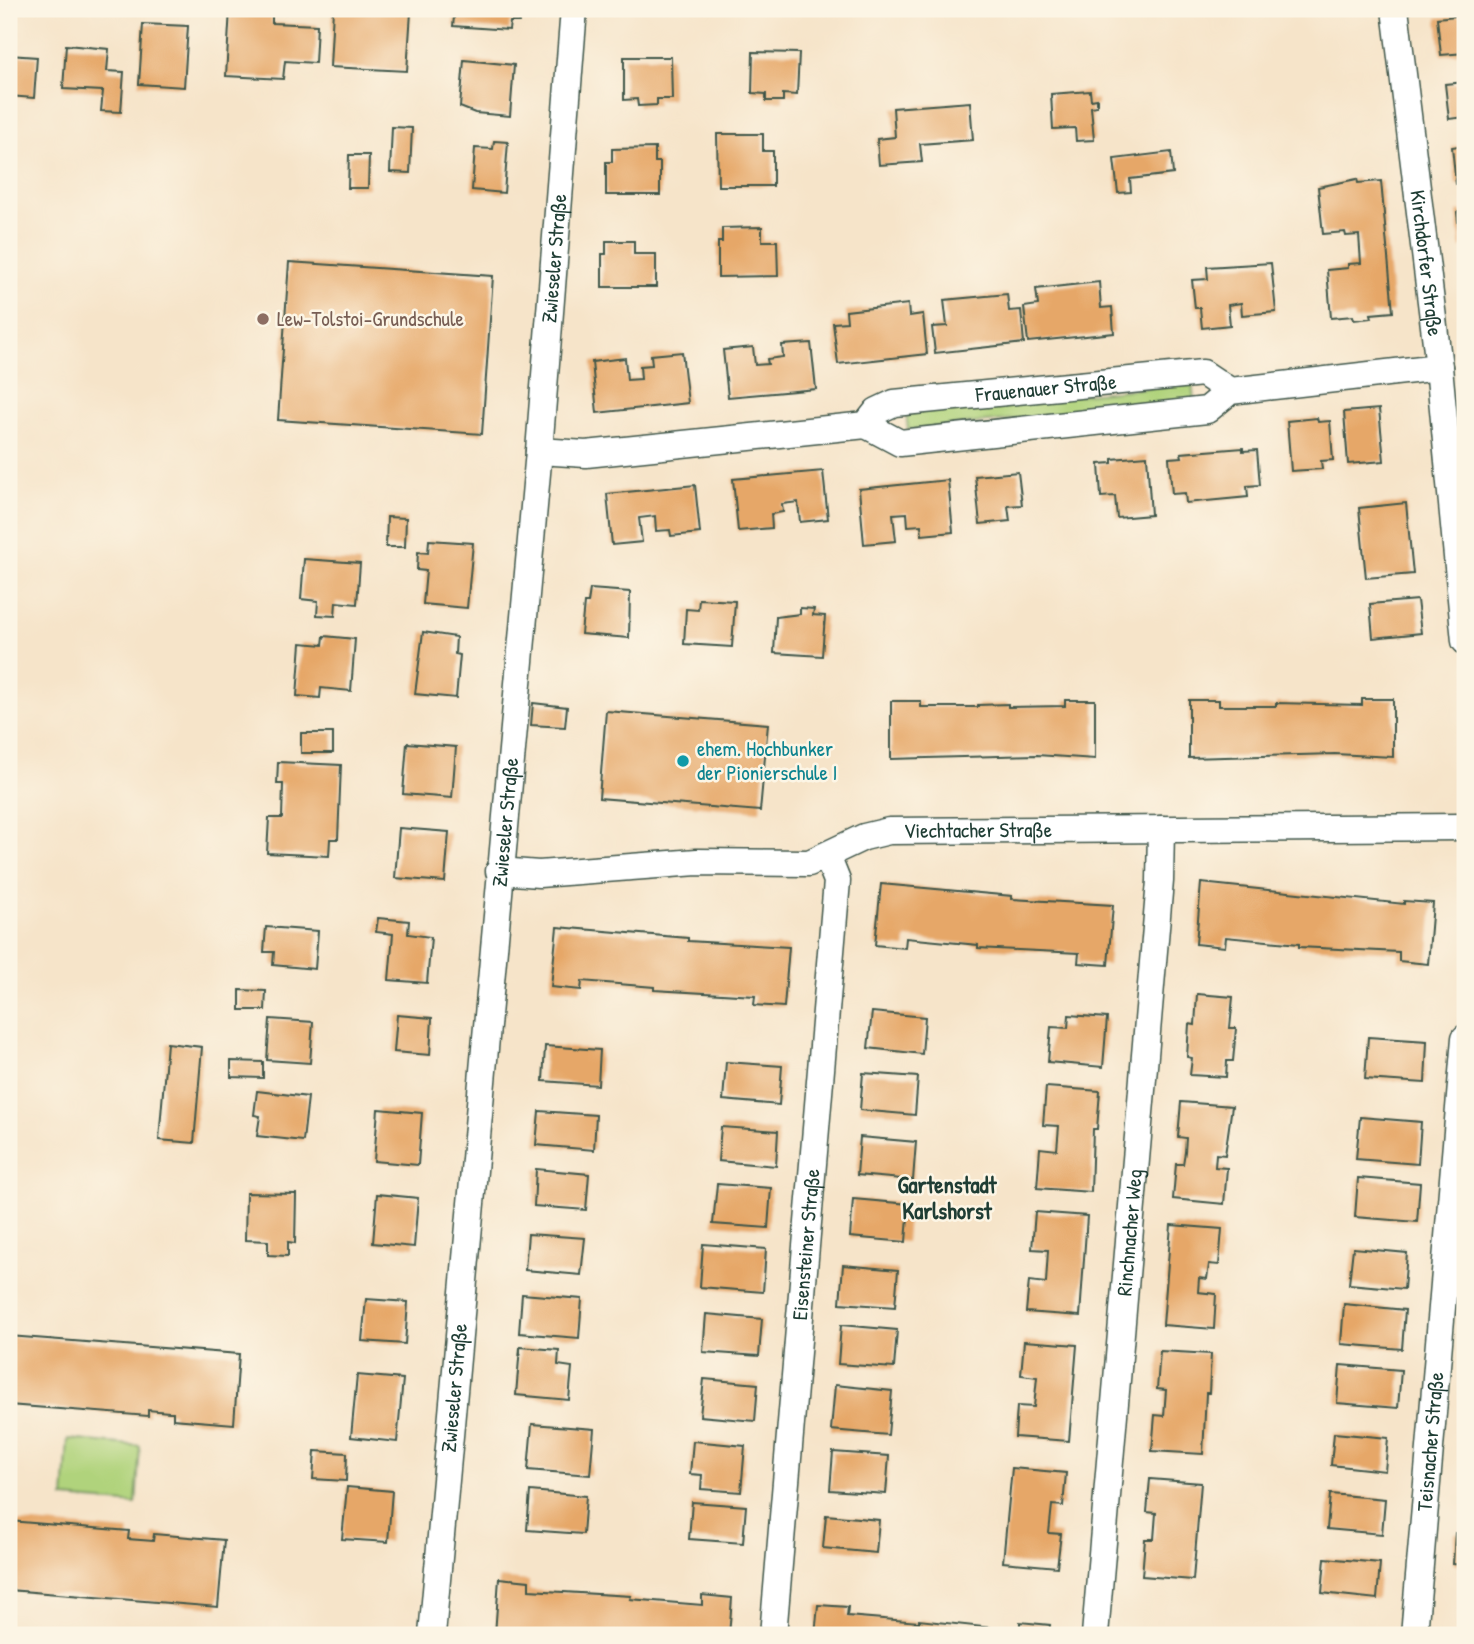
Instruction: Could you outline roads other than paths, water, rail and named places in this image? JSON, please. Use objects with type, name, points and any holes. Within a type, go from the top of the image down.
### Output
[{"type":"street","name":"Zwieseler Straße","points":[[432,1635],[538,451],[574,9]]},
{"type":"street","name":"Kirchdorfer Straße","points":[[1395,9],[1439,367],[1465,641]]},
{"type":"street","name":"Frauenauer Straße","points":[[1230,391],[1203,373],[1190,374],[894,403],[877,411],[866,425],[900,443],[1207,410],[1230,391],[1439,367]]},
{"type":"street","points":[[538,451],[586,454],[866,425]]},
{"type":"street","name":"Viechtacher Straße","points":[[499,871],[538,874],[697,862],[809,863],[864,836],[889,831],[1465,827]]},
{"type":"street","name":"Rinchnacher Weg","points":[[1095,1635],[1160,881],[1161,829]]},
{"type":"street","name":"Eisensteiner Straße","points":[[773,1635],[836,892],[836,881],[827,856]]},
{"type":"street","name":"Teisnacher Straße","points":[[1414,1635],[1465,1038]]},
{"type":"place","name":"Lew-Tolstoi-Grundschule","points":[[263,319]]},
{"type":"place","name":"ehem. Hochbunker der Pionierschule I","points":[[683,761]]},
{"type":"district","name":"Gartenstadt Karlshorst","points":[[947,1198]]}]
